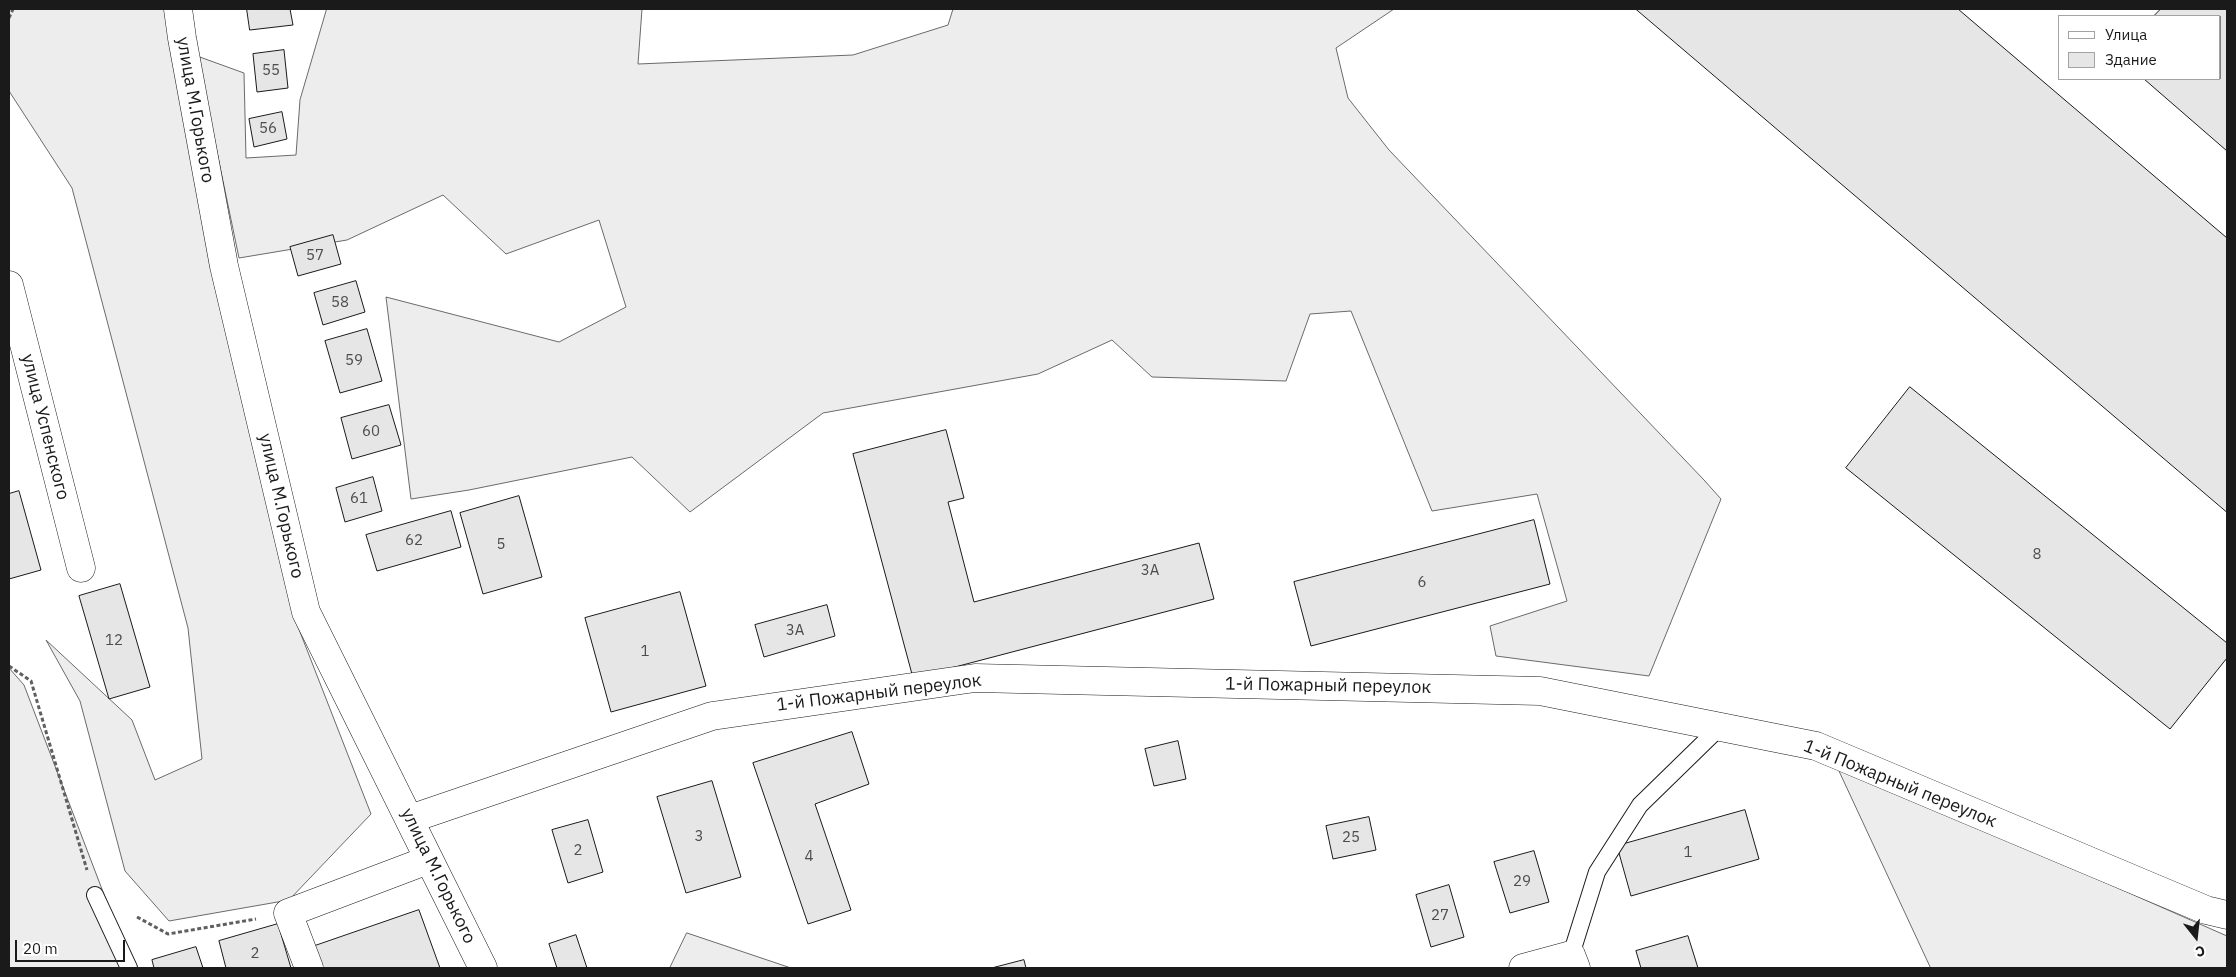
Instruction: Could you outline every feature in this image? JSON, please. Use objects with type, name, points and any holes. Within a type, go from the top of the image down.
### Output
[{"type":"street","name":"улица М.Горького","points":[[178,9],[224,266],[306,612],[483,968]]},
{"type":"street","name":"улица Успенского","points":[[9,285],[81,568]]},
{"type":"street","name":"1-й Пожарный переулок","points":[[410,819],[712,716],[975,678],[1540,691],[1816,746],[2206,910],[2227,915]]},
{"type":"street","points":[[309,968],[288,913],[428,860]]},
{"type":"street","points":[[1523,968],[1574,962]]},
{"type":"lane","points":[[1574,962],[1597,872],[1640,805],[1720,727]]},
{"type":"lane","points":[[95,895],[129,968]]},
{"type":"path","points":[[9,18],[13,9]]},
{"type":"path","points":[[9,666],[31,681],[95,895],[168,934],[288,913]]},
{"type":"shaded area","points":[[9,9],[165,9],[293,614],[371,814],[289,900],[169,921],[125,871],[80,701],[46,640],[132,720],[155,780],[202,759],[188,628],[72,188],[9,91]]},
{"type":"shaded area","points":[[327,9],[642,9],[638,64],[853,55],[948,25],[953,9],[1394,9],[1336,48],[1348,98],[1389,150],[1721,499],[1649,676],[1496,656],[1490,626],[1567,601],[1537,494],[1432,511],[1351,311],[1310,314],[1286,381],[1152,377],[1112,340],[1038,374],[823,413],[690,512],[632,457],[469,490],[411,499],[386,297],[559,342],[626,307],[599,220],[506,254],[443,195],[347,240],[239,258],[197,56],[244,73],[246,158],[296,155],[300,100]]},
{"type":"shaded area","points":[[9,668],[24,685],[121,939],[136,968],[9,968]]},
{"type":"shaded area","points":[[1836,764],[2227,936],[2227,968],[1931,968]]},
{"type":"shaded area","points":[[687,933],[791,968],[670,968]]},
{"type":"building","points":[[247,9],[290,9],[293,25],[250,30]]},
{"type":"building","points":[[1636,9],[1958,9],[2227,238],[2227,512]]},
{"type":"building","points":[[2161,9],[2227,9],[2227,151],[2145,80],[2221,80],[2221,15],[2155,15]]},
{"type":"building","points":[[284,50],[288,88],[257,92],[253,54]]},
{"type":"building","points":[[282,112],[287,139],[254,147],[249,119]]},
{"type":"building","points":[[333,235],[341,264],[298,276],[290,247]]},
{"type":"building","points":[[356,281],[365,312],[323,325],[314,293]]},
{"type":"building","points":[[367,329],[382,381],[340,393],[325,341]]},
{"type":"building","points":[[1910,387],[2227,643],[2227,658],[2170,729],[1846,468]]},
{"type":"building","points":[[389,405],[401,445],[352,459],[341,418]]},
{"type":"building","points":[[946,430],[964,498],[948,502],[974,602],[1199,543],[1214,599],[913,678],[853,454]]},
{"type":"building","points":[[373,477],[382,511],[345,522],[336,488]]},
{"type":"building","points":[[19,491],[41,570],[9,579],[9,494]]},
{"type":"building","points":[[519,496],[542,577],[483,594],[460,513]]},
{"type":"building","points":[[451,511],[461,547],[377,571],[366,535]]},
{"type":"building","points":[[1534,520],[1550,584],[1311,646],[1294,582]]},
{"type":"building","points":[[120,584],[150,687],[109,699],[79,596]]},
{"type":"building","points":[[680,592],[706,686],[611,712],[585,618]]},
{"type":"building","points":[[827,605],[835,636],[764,657],[755,625]]},
{"type":"building","points":[[852,732],[869,784],[815,804],[851,910],[808,924],[753,763]]},
{"type":"building","points":[[1178,741],[1186,779],[1154,786],[1145,749]]},
{"type":"building","points":[[712,781],[741,877],[686,893],[657,797]]},
{"type":"building","points":[[1745,810],[1759,859],[1631,896],[1617,846]]},
{"type":"building","points":[[1369,817],[1376,850],[1333,859],[1326,826]]},
{"type":"building","points":[[588,820],[603,872],[568,883],[552,830]]},
{"type":"building","points":[[1534,851],[1549,902],[1510,913],[1494,862]]},
{"type":"building","points":[[1449,885],[1464,937],[1431,947],[1416,895]]},
{"type":"building","points":[[419,910],[440,968],[316,968],[309,948]]},
{"type":"building","points":[[278,924],[291,968],[226,968],[219,941]]},
{"type":"building","points":[[576,935],[587,968],[557,968],[549,944]]},
{"type":"building","points":[[1688,936],[1698,968],[1641,968],[1636,951]]},
{"type":"building","points":[[196,947],[203,968],[154,968],[152,960]]},
{"type":"building","points":[[1024,960],[1026,968],[992,968]]}]
